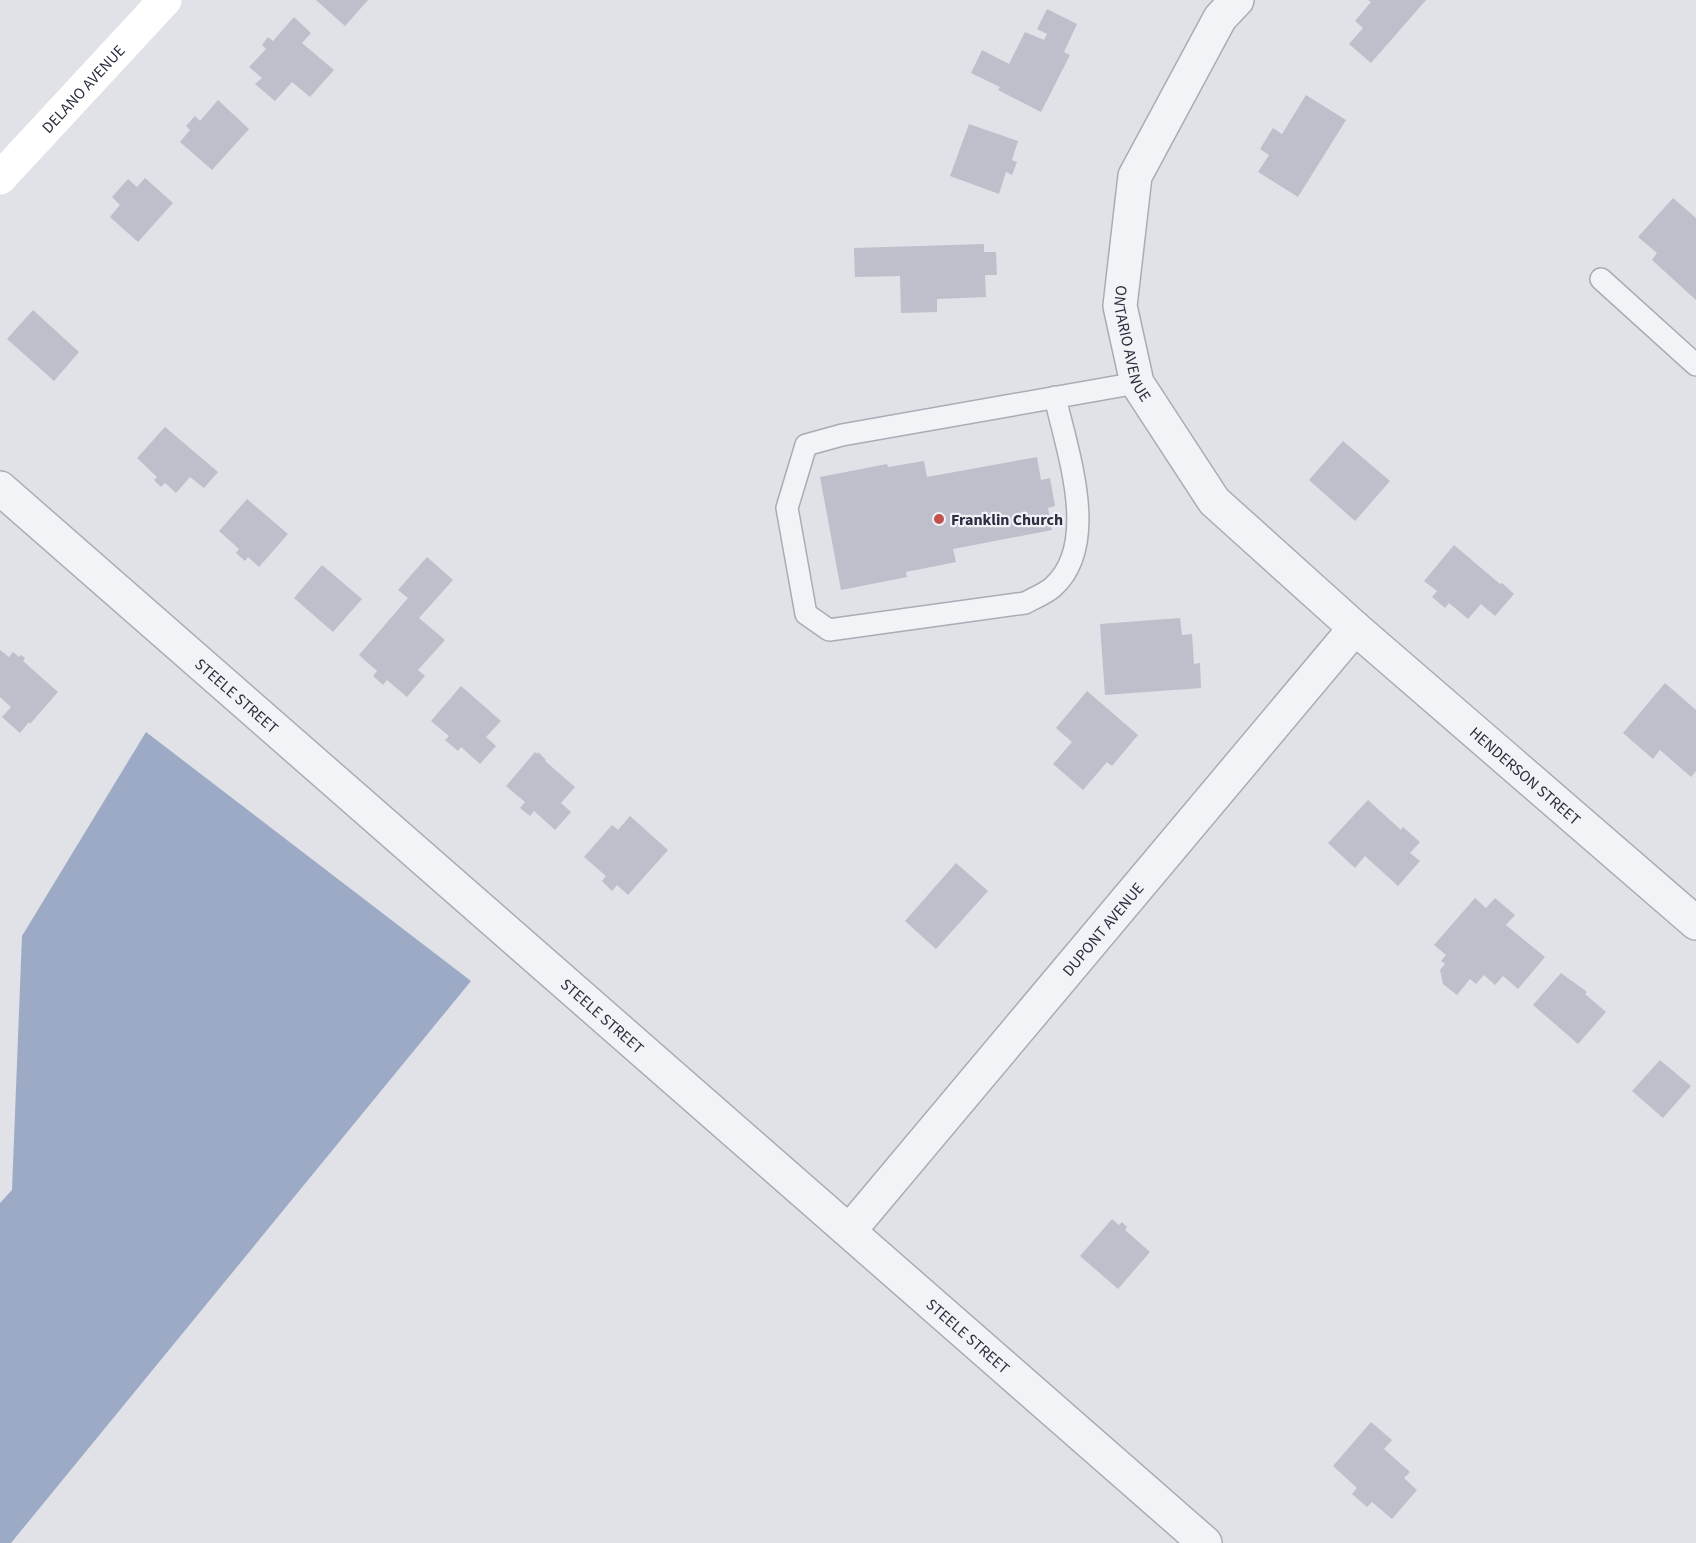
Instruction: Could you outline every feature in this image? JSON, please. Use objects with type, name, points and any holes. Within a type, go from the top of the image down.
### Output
[{"type":"main road","name":"DELANO AVENUE","points":[[0,178],[165,0]]},
{"type":"street","name":"ONTARIO AVENUE","points":[[1237,0],[1220,18],[1135,176],[1120,306],[1137,383],[1214,501],[1355,628]]},
{"type":"street","name":"STEELE STREET","points":[[0,488],[1205,1543]]},
{"type":"street","name":"HENDERSON STREET","points":[[1355,628],[1696,923]]},
{"type":"street","name":"DUPONT AVENUE","points":[[850,1230],[1355,628]]},
{"type":"lane","points":[[1601,279],[1696,365]]},
{"type":"lane","points":[[1055,398],[1074,482],[1078,527],[1075,554],[1052,588],[1025,603],[829,630],[806,614],[788,508],[806,445],[843,435],[1137,383]]},
{"type":"water","points":[[146,732],[471,981],[11,1543],[0,1543],[0,1203],[12,1190],[22,936]]},
{"type":"building","points":[[316,0],[368,0],[345,26]]},
{"type":"building","points":[[1368,0],[1426,0],[1371,63],[1349,44],[1363,28],[1355,21],[1371,2]]},
{"type":"building","points":[[1047,9],[1077,24],[1064,52],[1070,55],[1041,112],[998,90],[1000,87],[971,73],[982,50],[1009,64],[1025,32],[1044,40],[1047,34],[1037,29]]},
{"type":"building","points":[[294,17],[311,33],[302,43],[334,70],[310,97],[292,82],[275,101],[255,84],[262,78],[249,67],[266,49],[262,45],[268,37],[273,41]]},
{"type":"building","points":[[1306,95],[1346,120],[1298,197],[1258,172],[1269,155],[1260,149],[1273,128],[1282,134]]},
{"type":"building","points":[[218,100],[249,129],[212,170],[180,142],[190,130],[186,126],[195,116],[200,121]]},
{"type":"building","points":[[969,124],[1018,141],[1012,160],[1017,162],[1012,175],[1006,172],[999,194],[950,176]]},
{"type":"building","points":[[145,178],[173,203],[138,242],[110,217],[120,205],[112,197],[128,179],[137,187]]},
{"type":"building","points":[[1673,198],[1696,218],[1696,300],[1652,260],[1657,253],[1638,237]]},
{"type":"building","points":[[984,244],[984,252],[996,252],[997,275],[985,275],[986,297],[937,299],[937,312],[901,313],[900,276],[855,277],[854,248]]},
{"type":"building","points":[[33,310],[79,352],[54,381],[7,339]]},
{"type":"building","points":[[165,427],[218,472],[204,488],[190,477],[176,493],[165,483],[161,487],[154,480],[157,477],[137,458]]},
{"type":"building","points":[[1343,441],[1390,481],[1355,521],[1309,480]]},
{"type":"building","name":"Franklin Church","points":[[1037,457],[1041,480],[1050,478],[1055,506],[1048,508],[1052,530],[953,549],[956,562],[906,572],[907,577],[841,590],[820,477],[887,464],[888,467],[924,461],[927,477]]},
{"type":"building","points":[[247,499],[288,534],[259,567],[248,557],[245,561],[236,553],[239,549],[219,531]]},
{"type":"building","points":[[1454,545],[1514,594],[1495,616],[1481,604],[1468,619],[1449,603],[1445,608],[1432,597],[1437,591],[1424,581]]},
{"type":"building","points":[[427,557],[453,580],[419,618],[445,640],[418,670],[425,676],[407,697],[387,680],[383,685],[373,676],[377,671],[359,655],[408,598],[398,590]]},
{"type":"building","points":[[322,565],[362,599],[333,632],[294,598]]},
{"type":"building","points":[[1180,618],[1182,635],[1192,634],[1194,664],[1200,663],[1201,688],[1105,695],[1100,624]]},
{"type":"building","points":[[0,650],[9,657],[13,652],[19,657],[21,655],[25,658],[23,661],[58,692],[20,733],[2,717],[11,707],[0,697]]},
{"type":"building","points":[[1665,683],[1696,710],[1696,771],[1691,777],[1660,750],[1653,759],[1623,733]]},
{"type":"building","points":[[461,686],[501,721],[486,737],[496,746],[480,764],[461,747],[458,751],[445,740],[449,736],[431,721]]},
{"type":"building","points":[[1087,691],[1138,735],[1112,766],[1107,762],[1083,790],[1053,764],[1072,742],[1056,728]]},
{"type":"building","points":[[535,752],[537,754],[538,752],[575,787],[561,803],[571,812],[555,830],[534,811],[530,816],[520,808],[525,802],[506,786]]},
{"type":"building","points":[[1368,800],[1401,830],[1403,827],[1420,842],[1410,853],[1420,861],[1398,886],[1365,856],[1355,868],[1328,843]]},
{"type":"building","points":[[630,816],[668,850],[628,895],[617,885],[612,891],[602,881],[606,876],[584,857],[612,825],[618,830]]},
{"type":"building","points":[[956,863],[988,891],[936,949],[905,921]]},
{"type":"building","points":[[1475,898],[1486,908],[1495,898],[1515,915],[1506,925],[1545,957],[1518,989],[1503,976],[1495,985],[1484,975],[1476,984],[1470,979],[1457,995],[1443,984],[1440,970],[1445,964],[1441,961],[1446,955],[1434,945]]},
{"type":"building","points":[[1561,973],[1587,992],[1585,994],[1606,1012],[1578,1044],[1533,1005]]},
{"type":"building","points":[[1660,1060],[1691,1086],[1663,1118],[1632,1091]]},
{"type":"building","points":[[1112,1219],[1119,1225],[1122,1222],[1127,1227],[1125,1230],[1150,1252],[1118,1289],[1080,1256]]},
{"type":"building","points":[[1371,1422],[1392,1440],[1384,1449],[1410,1472],[1404,1478],[1417,1490],[1392,1519],[1372,1502],[1367,1507],[1352,1494],[1357,1488],[1333,1466]]},
{"type":"place","name":"Franklin Church","points":[[939,519]]}]
